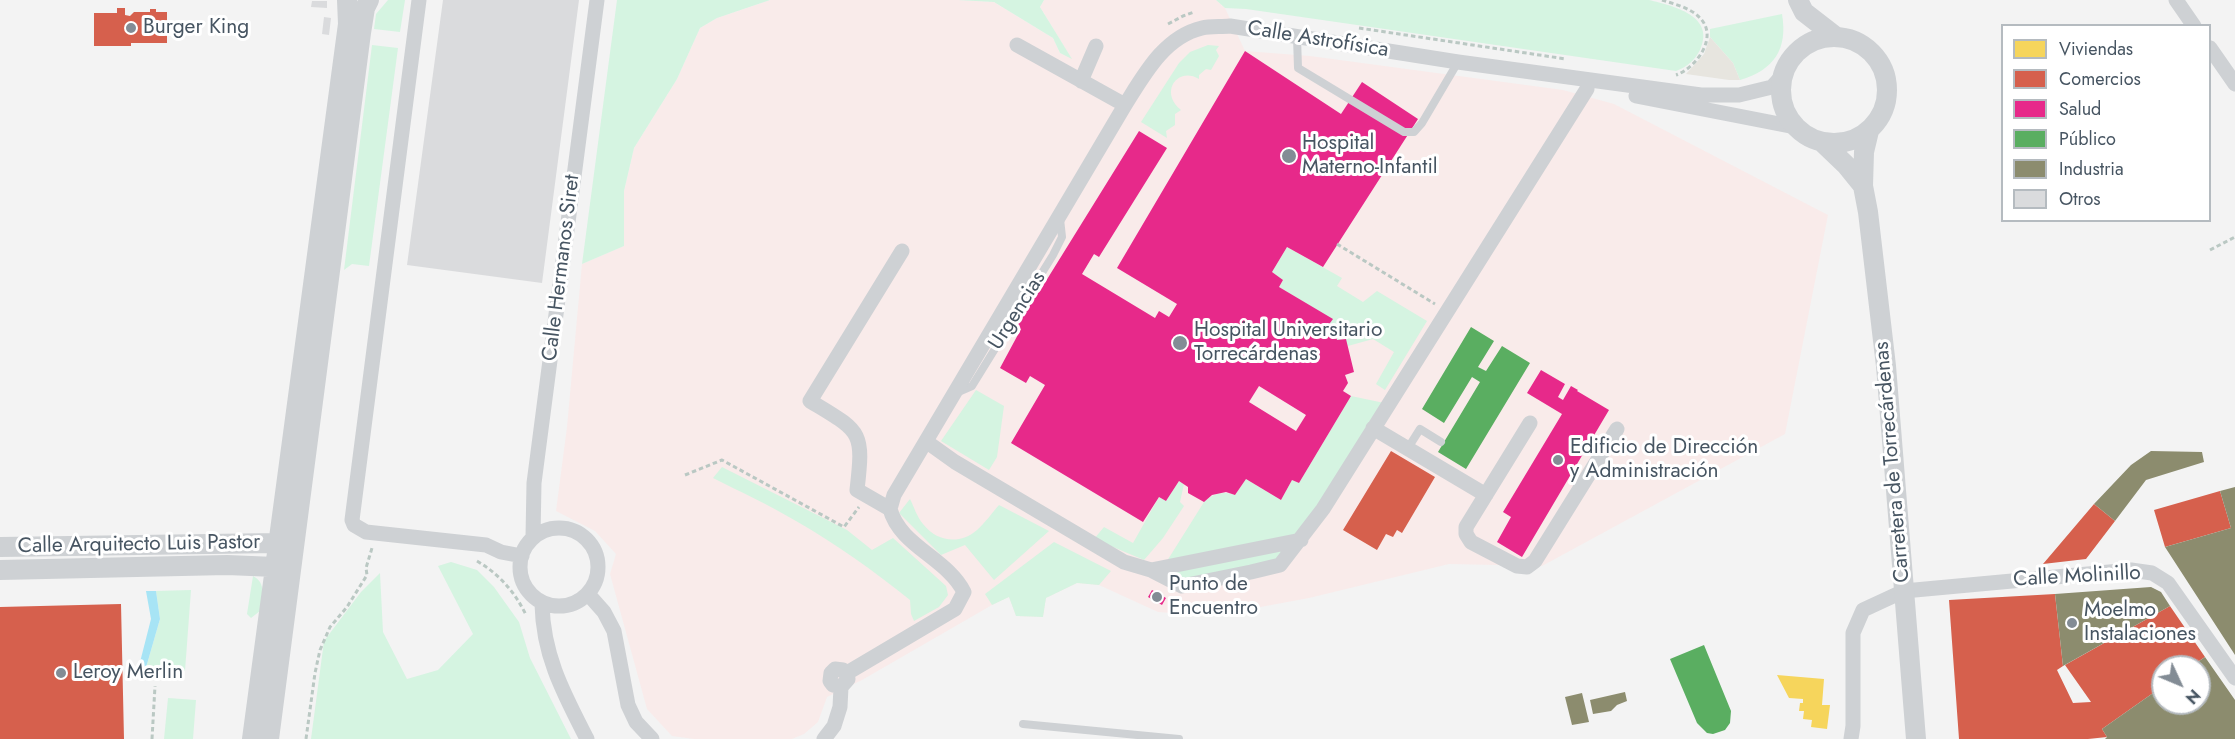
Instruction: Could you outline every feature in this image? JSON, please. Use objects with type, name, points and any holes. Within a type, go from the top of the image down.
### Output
[{"type":"street","points":[[252,739],[348,24],[347,0]]},
{"type":"street","points":[[269,739],[360,33],[364,8],[369,0]]},
{"type":"street","points":[[419,0],[352,520],[354,525],[366,532],[486,545],[501,552],[522,556]]},
{"type":"street","name":"Calle Hermanos Siret","points":[[533,537],[534,483],[597,0]]},
{"type":"street","points":[[2176,0],[2193,24]]},
{"type":"street","points":[[1801,6],[1835,36]]},
{"type":"street","points":[[1799,51],[1801,6]]},
{"type":"street","name":"Calle Astrofísica","points":[[890,509],[894,495],[956,394],[1125,105],[1165,49],[1179,38],[1202,28],[1230,26],[1458,62],[1701,95],[1739,95],[1772,87],[1782,76]]},
{"type":"street","points":[[1835,36],[1859,42],[1874,53],[1885,73],[1888,94],[1880,119],[1869,131],[1845,143],[1823,143],[1810,138],[1795,127],[1784,110],[1780,87],[1789,59],[1810,41],[1835,36]]},
{"type":"street","points":[[1017,45],[1125,105]]},
{"type":"street","points":[[1082,81],[1096,46]]},
{"type":"street","points":[[2211,49],[2235,84]]},
{"type":"street","name":"Calle Astrofísica","points":[[1544,74],[1587,89],[1795,127]]},
{"type":"street","points":[[927,442],[955,462],[1124,562],[1151,570],[1182,586],[1280,565],[1323,510],[1587,89]]},
{"type":"street","name":"Carretera de Torrecárdenas","points":[[1869,131],[1864,152],[1863,186],[1886,366],[1916,739]]},
{"type":"street","name":"Carretera de Torrecárdenas","points":[[1823,143],[1846,165],[1863,186]]},
{"type":"street","points":[[824,739],[834,726],[840,707],[844,680],[955,609],[964,592],[948,570],[902,532],[893,521],[890,509],[857,490],[860,444],[855,431],[847,423],[810,401],[902,251]]},
{"type":"street","points":[[1530,423],[1466,527],[1466,534],[1471,542],[1517,566],[1527,567],[1535,561],[1617,429]]},
{"type":"street","points":[[1373,428],[1486,495]]},
{"type":"street","points":[[555,528],[569,529],[585,538],[594,549],[598,564],[594,585],[588,594],[571,605],[557,607],[542,604],[530,594],[519,572],[523,551],[533,537],[555,528]]},
{"type":"street","points":[[1151,570],[1301,540]]},
{"type":"street","name":"Calle Arquitecto Luis Pastor","points":[[0,547],[277,543]]},
{"type":"street","name":"Calle Arquitecto Luis Pastor","points":[[0,570],[237,565],[275,567]]},
{"type":"street","name":"Calle Molinillo","points":[[1851,739],[1854,726],[1853,633],[1863,610],[1904,591],[2130,570],[2152,573],[2168,583],[2235,678]]},
{"type":"street","points":[[588,594],[604,612],[614,631],[628,705],[636,722],[652,739]]},
{"type":"street","points":[[542,604],[547,650],[554,673],[587,739]]},
{"type":"lane","points":[[1297,37],[1298,68],[1404,132],[1414,132],[1422,123],[1458,62]]},
{"type":"lane","points":[[1408,448],[1420,429],[1441,442]]},
{"type":"lane","points":[[1023,724],[1179,739]]},
{"type":"path","points":[[1662,0],[1692,12],[1701,19],[1706,28],[1706,41],[1701,55],[1689,69],[1673,75]]},
{"type":"path","points":[[1167,25],[1182,16],[1197,12]]},
{"type":"path","points":[[1349,27],[1569,59]]},
{"type":"path","points":[[2210,250],[2235,237]]},
{"type":"path","points":[[1337,244],[1447,311]]},
{"type":"path","points":[[685,475],[722,460],[844,527],[867,496]]},
{"type":"path","points":[[306,739],[320,650],[330,627],[347,607],[367,575],[366,568],[373,546]]},
{"type":"path","points":[[469,557],[502,580],[520,604],[529,624]]},
{"type":"path","points":[[152,739],[155,686]]},
{"type":"shaded area","points":[[770,0],[994,2],[1053,38],[1060,53],[1071,58],[1040,7],[1044,0],[1216,0],[1225,8],[1245,51],[1310,56],[1563,90],[1614,104],[1828,215],[1785,434],[1542,566],[1449,564],[1309,598],[1212,616],[1158,612],[1099,585],[1077,583],[1046,598],[1043,617],[1016,616],[1009,597],[992,605],[862,680],[827,697],[818,722],[804,734],[792,739],[694,739],[672,736],[647,709],[610,574],[616,554],[595,531],[556,511],[567,427],[582,264],[624,246],[624,191],[634,148],[677,79],[700,28],[717,18]]},
{"type":"green space","points":[[388,0],[405,0],[400,32],[374,29],[376,14]]},
{"type":"green space","points":[[617,0],[770,0],[717,18],[700,28],[677,79],[634,148],[624,191],[624,246],[582,264]]},
{"type":"green space","points":[[958,0],[1044,0],[1040,7],[1072,59],[1060,53],[1053,38],[994,2]]},
{"type":"green space","points":[[1216,0],[1649,0],[1680,9],[1690,15],[1702,29],[1703,38],[1696,57],[1676,71],[1246,9],[1225,8]]},
{"type":"green space","points":[[1782,14],[1783,38],[1776,56],[1762,70],[1740,80],[1733,63],[1710,37],[1710,29]]},
{"type":"green space","points":[[372,45],[398,48],[369,266],[352,264],[344,270]]},
{"type":"green space","points":[[1208,45],[1219,46],[1216,50],[1219,56],[1211,70],[1206,69],[1199,75],[1199,79],[1184,76],[1174,83],[1171,89],[1171,96],[1181,110],[1175,114],[1175,125],[1166,131],[1167,138],[1141,122],[1179,63],[1190,52]]},
{"type":"green space","points":[[1287,247],[1342,278],[1337,286],[1363,302],[1377,291],[1427,321],[1385,390],[1376,384],[1394,352],[1373,339],[1348,346],[1345,339],[1337,340],[1335,332],[1327,327],[1332,319],[1279,287],[1283,280],[1272,272]]},
{"type":"green space","points":[[976,390],[1004,406],[997,457],[989,470],[941,441]]},
{"type":"green space","points":[[1351,396],[1389,404],[1280,565],[1182,586],[1167,561],[1204,502],[1218,494],[1235,495],[1246,479],[1281,500],[1292,480],[1299,483]]},
{"type":"green space","points":[[722,467],[847,530],[872,550],[893,538],[946,586],[948,595],[939,607],[914,621],[910,600],[854,558],[786,515],[713,478]]},
{"type":"green space","points":[[1179,481],[1184,484],[1180,502],[1184,506],[1163,538],[1144,560],[1094,539],[1104,527],[1133,543],[1159,497],[1166,501]]},
{"type":"green space","points":[[910,499],[923,524],[942,538],[956,539],[970,535],[999,505],[1049,531],[994,580],[965,545],[941,555],[899,513]]},
{"type":"green space","points":[[1054,542],[1111,571],[1099,585],[1077,583],[1046,598],[1043,617],[1016,616],[1009,597],[992,605],[985,594]]},
{"type":"green space","points":[[451,562],[477,570],[494,587],[519,622],[530,658],[571,739],[311,739],[324,641],[361,592],[380,573],[383,632],[407,679],[438,670],[473,634],[438,566]]},
{"type":"green space","points":[[253,576],[262,587],[262,596],[260,611],[251,618],[247,614]]},
{"type":"green space","points":[[191,590],[185,671],[145,671],[160,619],[156,591]]},
{"type":"green space","points":[[168,698],[196,700],[193,739],[164,739]]},
{"type":"sand","points":[[1710,37],[1733,63],[1740,80],[1686,74],[1704,54]]},
{"type":"water","points":[[146,591],[156,591],[160,619],[145,671],[138,670],[151,619]]},
{"type":"building: Viviendas","points":[[1777,675],[1824,679],[1822,705],[1830,705],[1827,729],[1811,727],[1812,720],[1803,719],[1804,711],[1799,711],[1803,699],[1789,698]]},
{"type":"building: Comercios","name":"Burger King","points":[[117,8],[125,8],[125,15],[130,16],[134,12],[150,12],[150,9],[156,9],[156,12],[167,12],[167,43],[94,46],[94,13],[117,13]]},
{"type":"building: Comercios","points":[[1391,451],[1435,477],[1402,533],[1397,530],[1393,537],[1386,534],[1377,550],[1343,530]]},
{"type":"building: Comercios","points":[[2220,491],[2231,528],[2165,547],[2154,510]]},
{"type":"building: Comercios","points":[[2094,504],[2115,521],[2086,559],[2043,564]]},
{"type":"building: Comercios","points":[[2055,594],[2063,666],[2057,670],[2073,703],[2091,702],[2065,665],[2170,606],[2204,655],[2151,655],[2151,694],[2102,729],[2107,737],[1959,739],[1949,600]]},
{"type":"building: Comercios","name":"Leroy Merlin","points":[[121,604],[124,739],[0,739],[0,607]]},
{"type":"building: Salud","name":"Hospital Universitario Torrecárdenas","points":[[1245,51],[1341,114],[1362,82],[1418,119],[1323,267],[1287,247],[1272,272],[1283,280],[1279,287],[1333,319],[1327,327],[1335,332],[1337,340],[1346,339],[1354,372],[1345,375],[1348,383],[1343,391],[1351,396],[1299,483],[1292,480],[1281,500],[1246,479],[1235,495],[1226,492],[1212,495],[1204,502],[1188,493],[1188,487],[1179,481],[1166,501],[1159,497],[1143,522],[1011,443],[1045,385],[1030,376],[1026,383],[1000,368],[1021,329],[1007,320],[1026,289],[1036,295],[1041,289],[1139,131],[1167,148],[1099,257],[1094,254],[1082,274],[1155,318],[1159,311],[1169,317],[1177,304],[1117,268]],"holes":[[[1259,386],[1306,415],[1296,431],[1249,402]]]},
{"type":"building: Salud","name":"Edificio de Dirección y Administración","points":[[1541,370],[1565,384],[1558,397],[1563,400],[1571,386],[1609,410],[1522,557],[1497,542],[1511,517],[1503,512],[1562,414],[1527,393]]},
{"type":"building: Salud","name":"Punto de Encuentro","points":[[1152,590],[1166,598],[1162,605],[1148,597]]},
{"type":"building: Público","points":[[1471,327],[1494,341],[1478,367],[1486,371],[1502,346],[1530,363],[1466,469],[1438,452],[1480,382],[1472,377],[1444,423],[1422,409]]},
{"type":"building: Público","points":[[1704,645],[1731,711],[1730,723],[1725,730],[1713,734],[1707,733],[1697,723],[1670,659]]},
{"type":"building: Industria","points":[[2151,451],[2202,452],[2204,462],[2146,480],[2115,521],[2094,504],[2131,465]]},
{"type":"building: Industria","points":[[2235,487],[2235,655],[2165,547],[2231,528],[2220,491]]},
{"type":"building: Industria","points":[[2151,587],[2161,592],[2170,606],[2063,666],[2055,594]]},
{"type":"building: Industria","points":[[2211,666],[2235,700],[2235,739],[2105,739],[2107,737],[2102,729],[2151,694],[2151,715],[2211,715]]},
{"type":"building: Industria","points":[[1625,692],[1627,701],[1617,705],[1611,711],[1593,714],[1590,700]]},
{"type":"building: Industria","points":[[1582,693],[1589,722],[1572,725],[1565,697]]},
{"type":"building: Otros","points":[[443,0],[579,0],[542,283],[407,265]]},
{"type":"building: Otros","points":[[312,1],[327,1],[327,8],[311,7]]},
{"type":"building: Otros","points":[[324,17],[331,18],[329,35],[322,34]]},
{"type":"place","name":"Burger King","points":[[131,28]]},
{"type":"place","name":"Hospital Materno-Infantil","points":[[1289,156]]},
{"type":"place","name":"Hospital Universitario Torrecárdenas","points":[[1180,343]]},
{"type":"place","name":"Edificio de Dirección y Administración","points":[[1558,460]]},
{"type":"place","name":"Punto de Encuentro","points":[[1157,597]]},
{"type":"place","name":"Moelmo Instalaciones","points":[[2072,623]]},
{"type":"place","name":"Leroy Merlin","points":[[61,673]]}]
